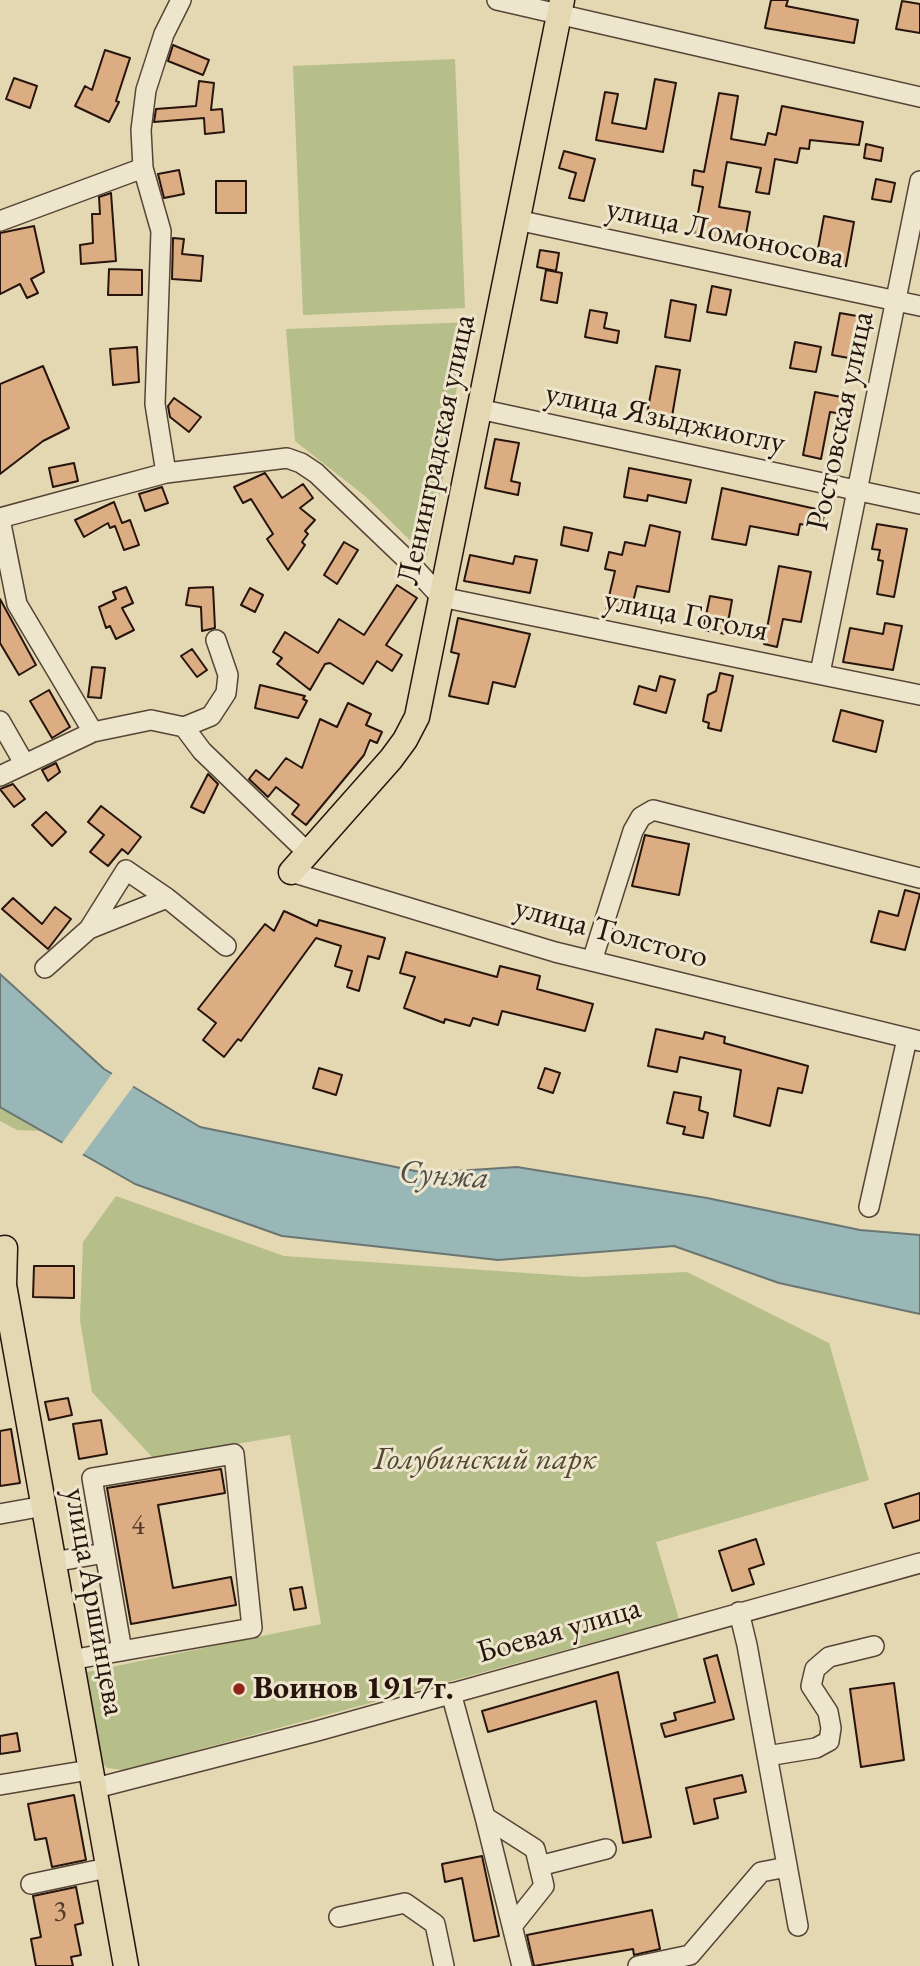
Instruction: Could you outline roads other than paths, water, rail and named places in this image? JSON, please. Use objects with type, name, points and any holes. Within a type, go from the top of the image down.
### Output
[{"type":"main road","name":"Ленинградская улица","points":[[291,872],[405,740],[416,717],[561,8]]},
{"type":"main road","name":"улица Аршинцева","points":[[2,1249],[4,1285],[126,1966]]},
{"type":"street","points":[[166,473],[155,404],[161,231],[143,168],[141,130],[146,90],[164,34],[181,0]]},
{"type":"street","points":[[498,0],[561,8],[920,97]]},
{"type":"street","points":[[0,221],[143,168]]},
{"type":"street","name":"Ростовская улица","points":[[820,673],[920,181]]},
{"type":"street","name":"улица Ломоносова","points":[[517,220],[920,306]]},
{"type":"street","name":"улица Языджиоглу","points":[[479,408],[920,504]]},
{"type":"street","points":[[93,732],[17,604],[0,519],[166,473],[287,458],[301,463],[325,481],[396,549],[440,597]]},
{"type":"street","name":"улица Гоголя","points":[[440,597],[920,695]]},
{"type":"street","points":[[0,776],[93,732],[151,720],[184,727],[211,716],[226,693],[228,675],[216,640]]},
{"type":"street","points":[[0,721],[24,763]]},
{"type":"street","points":[[184,727],[202,751],[308,853]]},
{"type":"street","points":[[592,961],[633,831],[641,817],[653,810],[920,878]]},
{"type":"street","points":[[45,968],[89,929],[126,870],[167,898],[226,946]]},
{"type":"street","name":"улица Толстого","points":[[291,872],[592,961],[914,1040]]},
{"type":"street","points":[[89,929],[167,898]]},
{"type":"street","points":[[869,1207],[914,1040]]},
{"type":"street","points":[[70,1660],[122,1651],[252,1628],[234,1454],[92,1478],[122,1651]]},
{"type":"street","points":[[0,1514],[44,1506]]},
{"type":"street","points":[[53,1562],[105,1553]]},
{"type":"street","name":"Боевая улица","points":[[0,1785],[91,1779],[451,1693],[920,1563]]},
{"type":"street","points":[[739,1612],[798,1926]]},
{"type":"street","points":[[767,1756],[816,1748],[829,1741],[831,1728],[828,1712],[811,1686],[815,1669],[829,1657],[874,1646]]},
{"type":"street","points":[[451,1693],[522,1966]]},
{"type":"street","points":[[485,1817],[535,1849],[544,1886],[513,1925]]},
{"type":"street","points":[[539,1866],[606,1849]]},
{"type":"street","points":[[638,1966],[690,1955],[761,1872],[787,1867]]},
{"type":"street","points":[[31,1884],[107,1868]]},
{"type":"street","points":[[338,1917],[405,1903],[435,1924],[444,1966]]},
{"type":"water","name":"Сунжа","points":[[0,974],[104,1069],[200,1127],[425,1173],[517,1167],[707,1198],[860,1230],[920,1235],[920,1314],[779,1283],[674,1246],[498,1260],[282,1236],[135,1184],[0,1107]]},
{"type":"place","name":"Воинов 1917г.","points":[[239,1689]]},
{"type":"park label","name":"Голубинский парк","points":[[485,1460]]}]
